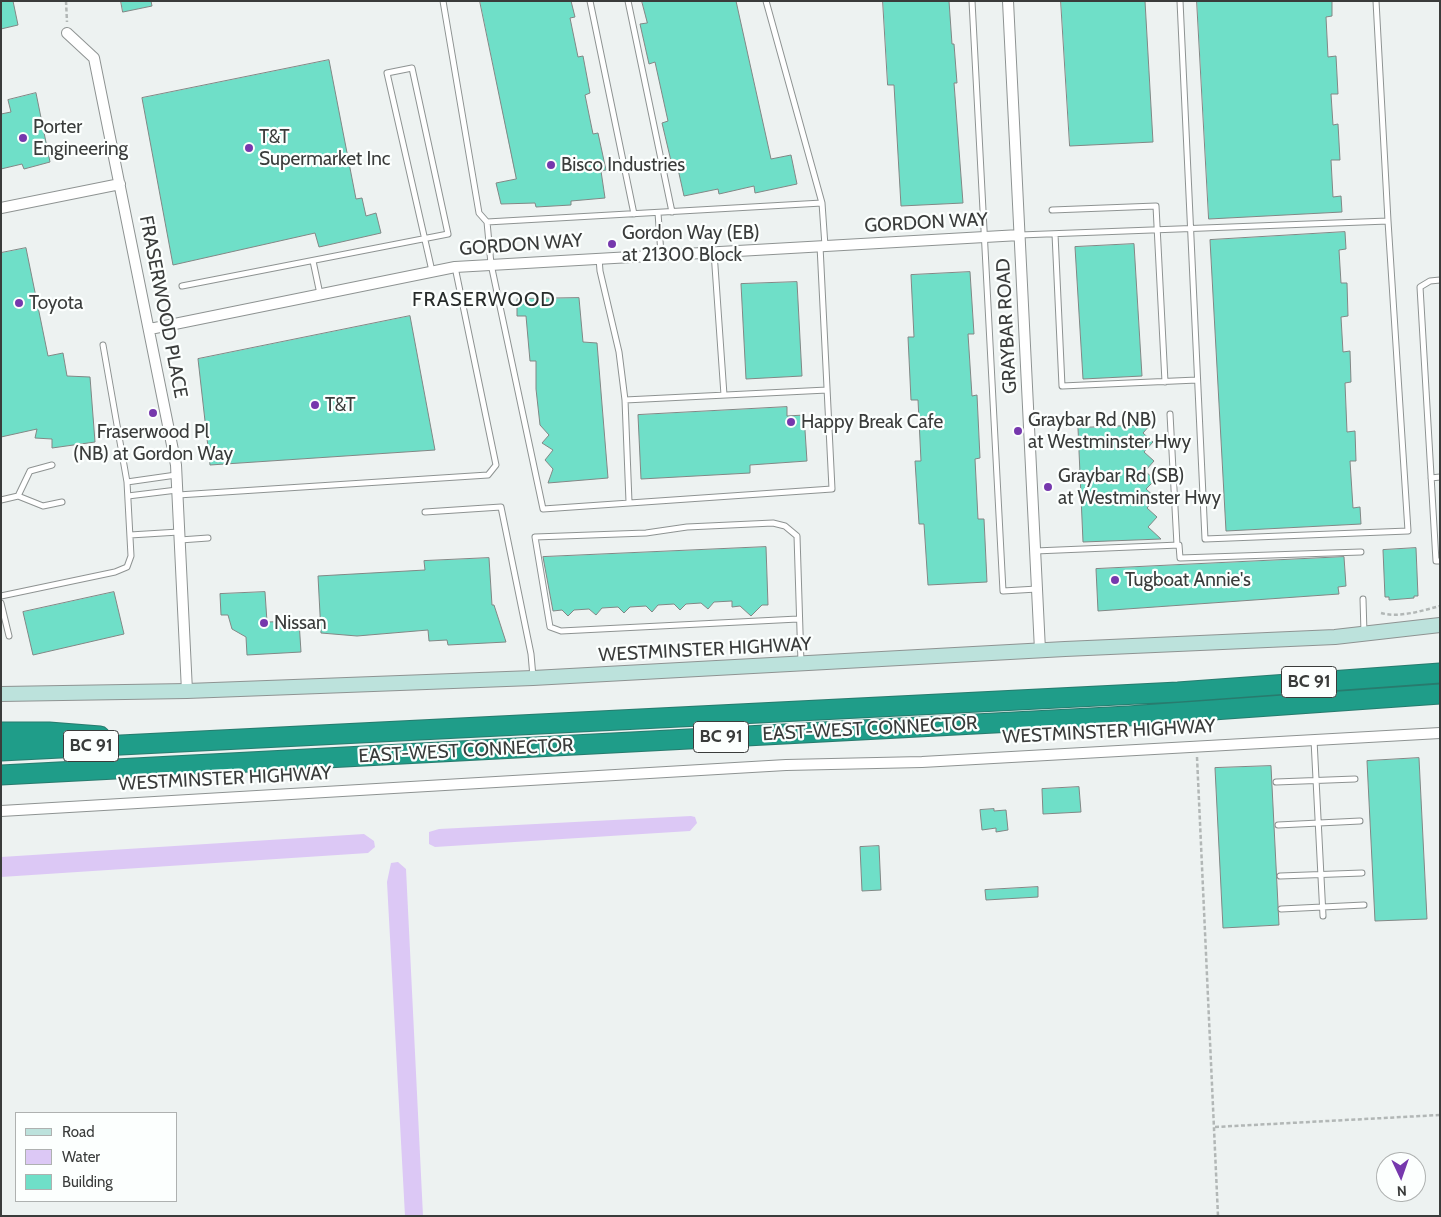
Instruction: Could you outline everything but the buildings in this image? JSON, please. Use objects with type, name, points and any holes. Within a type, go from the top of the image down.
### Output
[{"type":"highway","name":"EAST-WEST CONNECTOR","points":[[1,751],[1178,692],[1440,673]]},
{"type":"highway","name":"EAST-WEST CONNECTOR","points":[[1,775],[1128,716],[1440,694]]},
{"type":"highway","points":[[1,732],[49,732],[181,741]]},
{"type":"main road","name":"WESTMINSTER HIGHWAY","points":[[1,694],[187,691],[533,678],[1040,650],[1325,637],[1440,625]]},
{"type":"street","name":"GRAYBAR ROAD","points":[[1008,1],[1040,650]]},
{"type":"street","name":"FRASERWOOD PLACE","points":[[67,32],[94,58],[150,329],[177,475],[187,691]]},
{"type":"street","points":[[1,208],[120,184]]},
{"type":"street","name":"GORDON WAY","points":[[150,329],[455,267],[1020,235]]},
{"type":"street","name":"WESTMINSTER HIGHWAY","points":[[1,811],[694,770],[922,762],[1440,733]]},
{"type":"lane","points":[[443,1],[479,213],[487,222],[491,264],[543,508],[832,489],[827,390],[822,203],[766,1]]},
{"type":"lane","points":[[590,1],[634,214]]},
{"type":"lane","points":[[628,1],[672,212]]},
{"type":"lane","points":[[972,1],[1003,591],[1037,589]]},
{"type":"lane","points":[[1180,1],[1205,539],[1408,531],[1376,1]]},
{"type":"lane","points":[[182,286],[312,261],[424,239],[448,234],[412,68],[387,73],[424,239],[432,272]]},
{"type":"lane","points":[[487,222],[822,203]]},
{"type":"lane","points":[[1052,210],[1156,206],[1165,382]]},
{"type":"lane","points":[[658,213],[661,254]]},
{"type":"lane","points":[[1020,235],[1388,221]]},
{"type":"lane","points":[[1055,234],[1062,386],[1197,380]]},
{"type":"lane","points":[[714,252],[724,395]]},
{"type":"lane","points":[[599,258],[600,271],[619,352],[625,400],[629,502]]},
{"type":"lane","points":[[312,261],[320,294]]},
{"type":"lane","points":[[128,496],[488,475],[496,465],[455,267]]},
{"type":"lane","points":[[1440,280],[1430,281],[1420,287],[1436,561],[1440,561]]},
{"type":"lane","points":[[1,596],[115,572],[127,567],[131,556],[127,482],[104,345]]},
{"type":"lane","points":[[625,400],[827,390]]},
{"type":"lane","points":[[1170,414],[1177,545],[1179,545],[1180,558],[1361,552]]},
{"type":"lane","points":[[1029,421],[1069,420]]},
{"type":"lane","points":[[18,496],[30,471],[52,465]]},
{"type":"lane","points":[[127,482],[177,475]]},
{"type":"lane","points":[[1431,478],[1440,478]]},
{"type":"lane","points":[[1,500],[18,496],[43,506],[62,502]]},
{"type":"lane","points":[[425,512],[501,507],[531,654],[533,678]]},
{"type":"lane","points":[[798,619],[561,631],[550,627],[535,537],[646,533],[687,527],[773,523],[785,526],[797,536],[798,619],[801,664]]},
{"type":"lane","points":[[130,535],[208,538]]},
{"type":"lane","points":[[1035,551],[1177,545]]},
{"type":"lane","points":[[1363,599],[1364,634]]},
{"type":"lane","points":[[1,603],[8,636]]},
{"type":"lane","points":[[1314,739],[1323,916]]},
{"type":"lane","points":[[1276,782],[1355,779]]},
{"type":"lane","points":[[1278,825],[1360,821]]},
{"type":"lane","points":[[1280,876],[1362,873]]},
{"type":"lane","points":[[1282,909],[1364,905]]},
{"type":"path","points":[[66,1],[67,32]]},
{"type":"path","points":[[1380,613],[1389,615],[1440,606]]},
{"type":"path","points":[[1196,746],[1218,1216]]},
{"type":"path","points":[[1215,1127],[1440,1115]]},
{"type":"water","points":[[695,817],[697,823],[690,831],[435,847],[429,844],[429,832],[439,829]]},
{"type":"water","points":[[364,834],[374,841],[375,847],[368,853],[1,877],[1,857]]},
{"type":"water","points":[[398,862],[406,869],[423,1216],[405,1216],[387,882],[391,863]]},
{"type":"place","name":"Porter Engineering","points":[[23,138]]},
{"type":"place","name":"T&T Supermarket Inc","points":[[249,148]]},
{"type":"place","name":"Bisco Industries","points":[[551,165]]},
{"type":"place","name":"Gordon Way (EB) at 21300 Block","points":[[612,244]]},
{"type":"place","name":"Toyota","points":[[19,303]]},
{"type":"place","name":"T&T","points":[[315,405]]},
{"type":"place","name":"Fraserwood Pl (NB) at Gordon Way","points":[[153,413]]},
{"type":"place","name":"Happy Break Cafe","points":[[791,422]]},
{"type":"place","name":"Graybar Rd (NB) at Westminster Hwy","points":[[1018,431]]},
{"type":"place","name":"Graybar Rd (SB) at Westminster Hwy","points":[[1048,487]]},
{"type":"place","name":"Tugboat Annie's","points":[[1115,580]]},
{"type":"place","name":"Nissan","points":[[264,623]]},
{"type":"district","name":"FRASERWOOD","points":[[484,300]]}]
